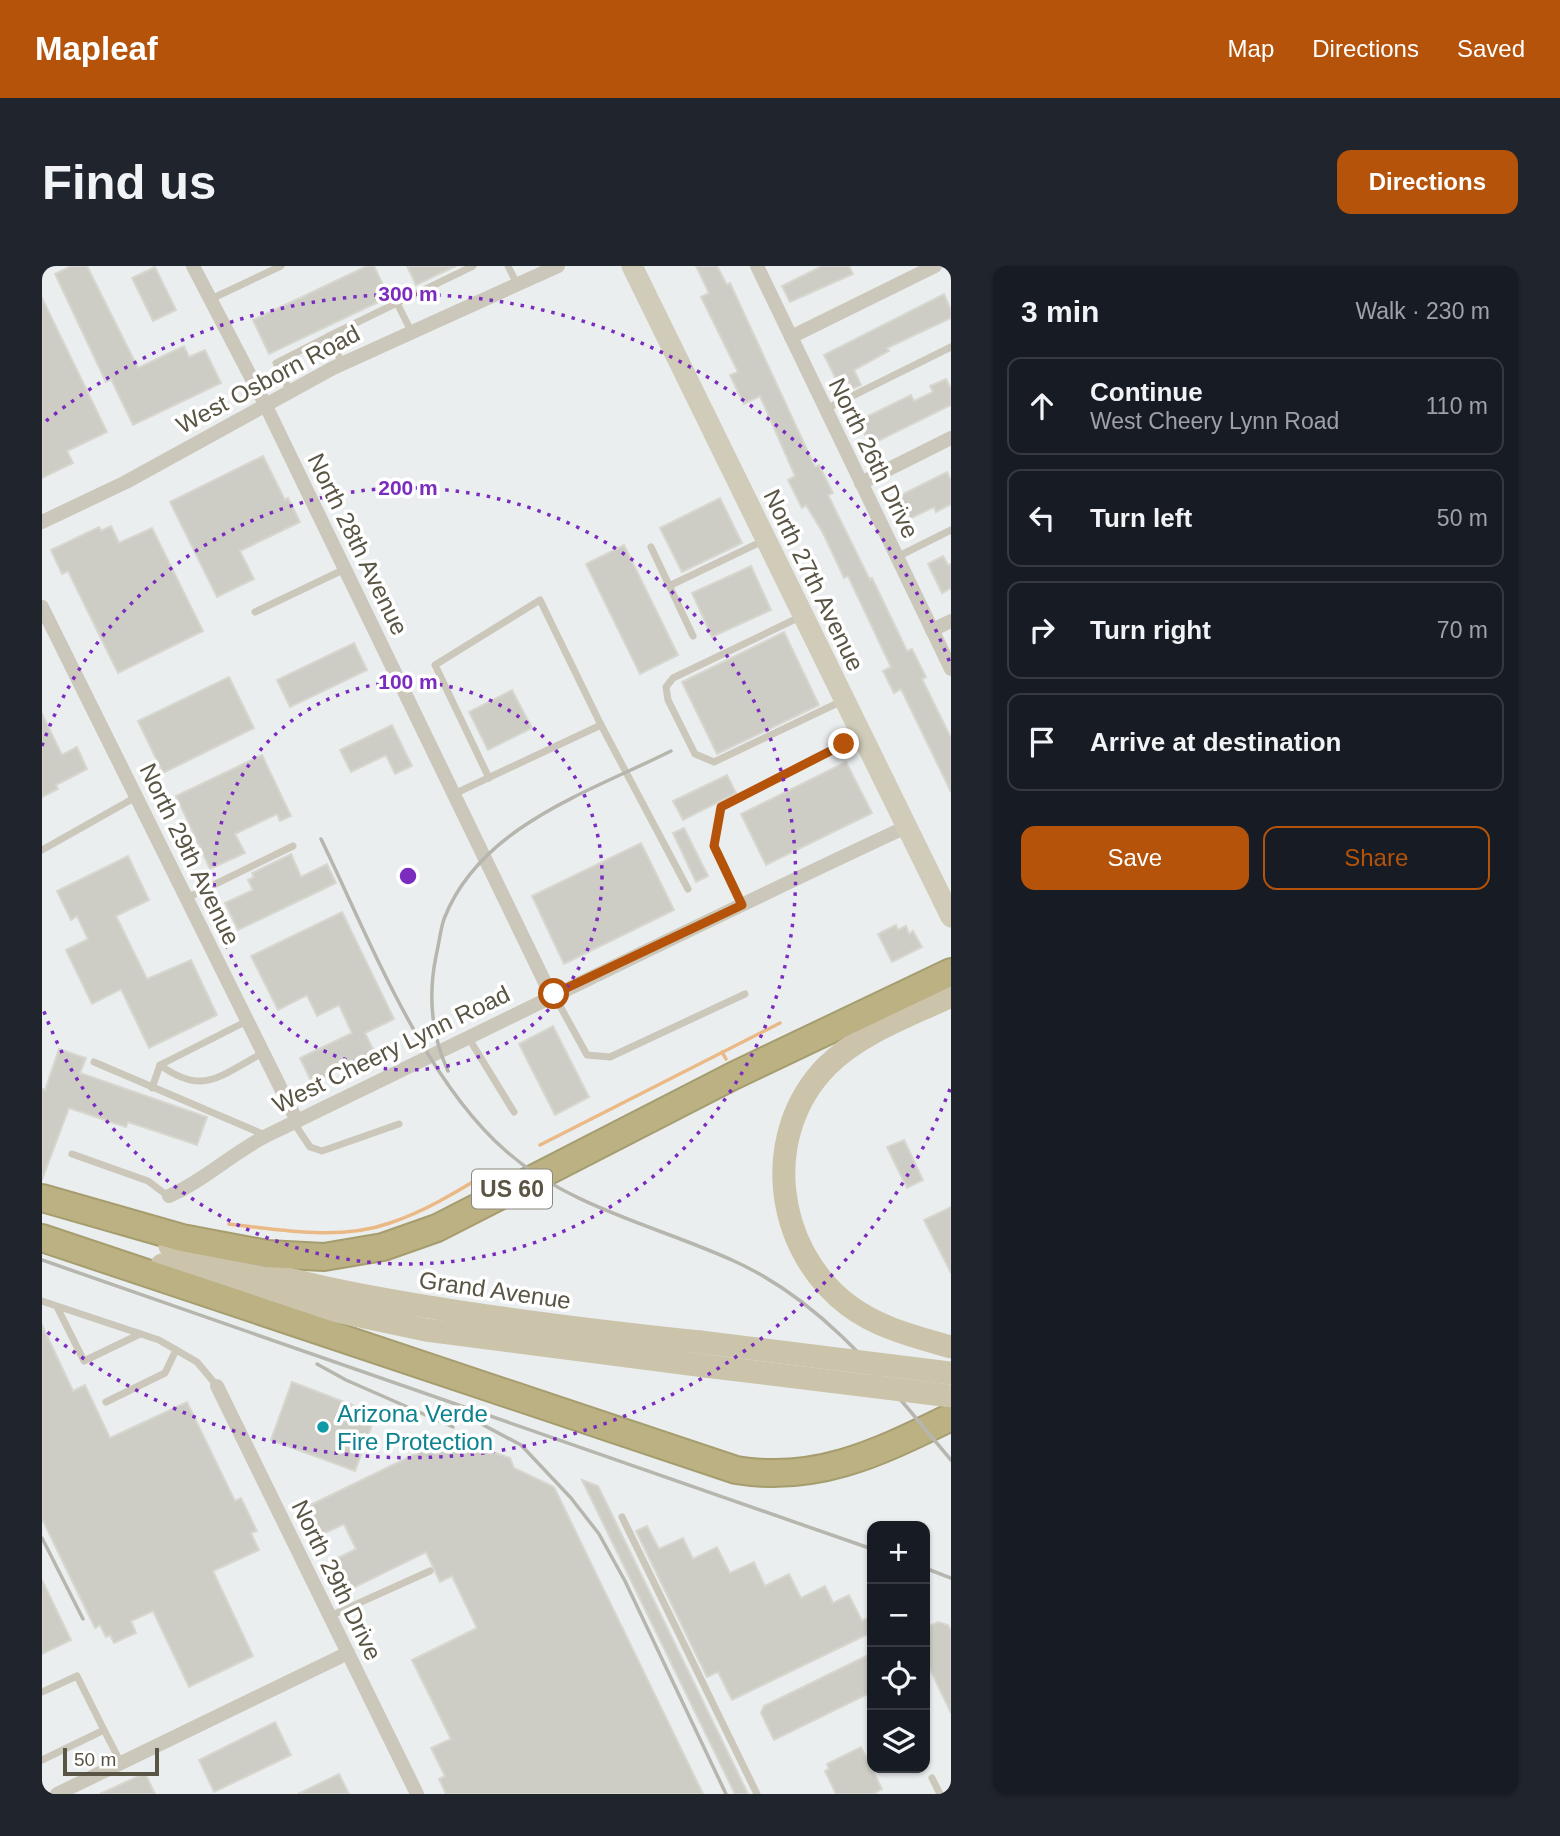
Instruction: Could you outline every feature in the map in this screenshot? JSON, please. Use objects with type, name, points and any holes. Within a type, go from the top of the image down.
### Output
[{"type":"highway","name":"US 60","points":[[42,1201],[182,1238],[267,1254],[324,1257],[383,1247],[437,1227],[733,1076],[951,972]]},
{"type":"highway","points":[[42,1238],[736,1470],[773,1475],[828,1469],[878,1452],[948,1408]]},
{"type":"main road","name":"North 27th Avenue","points":[[632,266],[951,917]]},
{"type":"main road","points":[[951,996],[847,1048],[815,1080],[794,1116],[785,1150],[784,1186],[797,1241],[812,1267],[850,1307],[891,1328],[951,1347]]},
{"type":"main road","name":"Grand Avenue","points":[[42,1201],[131,1235],[353,1293],[539,1324],[951,1373]]},
{"type":"main road","name":"Grand Avenue","points":[[42,1226],[234,1287],[343,1313],[471,1337],[705,1366],[948,1408]]},
{"type":"street","name":"North 28th Avenue","points":[[193,266],[265,404],[553,995]]},
{"type":"street","name":"West Osborn Road","points":[[42,522],[126,482],[342,363],[558,266]]},
{"type":"street","name":"North 26th Drive","points":[[757,266],[951,669]]},
{"type":"street","points":[[791,337],[935,266]]},
{"type":"street","points":[[861,483],[951,438]]},
{"type":"street","name":"North 29th Avenue","points":[[42,607],[295,1121]]},
{"type":"street","points":[[932,630],[951,621]]},
{"type":"street","name":"West Cheery Lynn Road","points":[[169,1196],[188,1188],[266,1136],[295,1121],[906,827]]},
{"type":"street","name":"North 29th Drive","points":[[217,1386],[417,1794]]},
{"type":"street","points":[[57,1794],[348,1653]]},
{"type":"lane","points":[[211,299],[281,266]]},
{"type":"lane","points":[[290,391],[276,363],[473,266]]},
{"type":"lane","points":[[508,266],[517,284]]},
{"type":"lane","points":[[397,303],[411,331]]},
{"type":"lane","points":[[329,336],[342,363]]},
{"type":"lane","points":[[826,409],[951,347]]},
{"type":"lane","points":[[897,557],[951,530]]},
{"type":"lane","points":[[669,586],[766,540]]},
{"type":"lane","points":[[651,547],[693,636]]},
{"type":"lane","points":[[255,612],[345,569]]},
{"type":"lane","points":[[489,778],[435,665],[540,600],[601,725],[688,889]]},
{"type":"lane","points":[[803,615],[673,678],[666,687],[668,700],[695,754],[714,762],[844,700]]},
{"type":"lane","points":[[454,794],[601,725]]},
{"type":"lane","points":[[742,905],[714,846],[721,807],[861,736]]},
{"type":"lane","points":[[42,850],[136,797]]},
{"type":"lane","points":[[186,898],[293,846]]},
{"type":"lane","points":[[553,995],[587,1055],[599,1058],[610,1057],[745,993]]},
{"type":"lane","points":[[152,1088],[160,1065],[247,1021]]},
{"type":"lane","points":[[467,1037],[514,1112]]},
{"type":"lane","points":[[160,1065],[188,1082],[203,1083],[263,1053]]},
{"type":"lane","points":[[94,1062],[266,1136]]},
{"type":"lane","points":[[295,1121],[310,1147],[322,1151],[399,1124]]},
{"type":"lane","points":[[72,1154],[148,1181],[169,1196]]},
{"type":"lane","points":[[42,1301],[140,1334],[176,1350],[197,1362],[217,1386]]},
{"type":"lane","points":[[57,1307],[84,1361],[140,1334]]},
{"type":"lane","points":[[106,1402],[165,1373],[176,1350]]},
{"type":"lane","points":[[622,1517],[757,1794]]},
{"type":"lane","points":[[330,1616],[430,1571]]},
{"type":"lane","points":[[42,1692],[77,1676],[121,1763]]},
{"type":"lane","points":[[42,1760],[104,1730]]},
{"type":"lane","points":[[932,1778],[940,1794]]},
{"type":"building","points":[[71,266],[87,266],[138,368],[184,346],[189,357],[205,350],[221,383],[133,425],[111,379],[106,382],[55,274]]},
{"type":"building","points":[[367,266],[374,266],[389,297],[269,354],[253,320]]},
{"type":"building","points":[[407,266],[456,266],[416,285]]},
{"type":"building","points":[[696,266],[717,266],[727,285],[730,283],[815,467],[819,465],[833,493],[828,495],[870,580],[872,578],[907,651],[912,649],[926,677],[922,679],[951,738],[951,792],[901,689],[894,693],[883,671],[891,667],[848,576],[844,578],[823,533],[806,505],[802,508],[788,480],[795,476],[760,396],[744,404],[739,394],[730,375],[738,372],[701,297],[709,293]]},
{"type":"building","points":[[822,266],[849,266],[853,274],[790,302],[782,286]]},
{"type":"building","points":[[155,267],[176,310],[153,321],[132,278]]},
{"type":"building","points":[[944,294],[951,310],[951,318],[887,348],[889,351],[854,370],[861,385],[852,389],[845,374],[836,379],[824,355]]},
{"type":"building","points":[[42,298],[107,432],[67,451],[73,463],[42,478]]},
{"type":"building","points":[[946,379],[951,389],[951,405],[870,445],[858,421],[911,395],[914,401],[933,392],[930,386]]},
{"type":"building","points":[[263,456],[285,500],[288,498],[300,522],[240,551],[254,579],[217,597],[170,502]]},
{"type":"building","points":[[947,472],[951,481],[951,504],[936,512],[934,507],[899,524],[894,515],[902,511],[895,498]]},
{"type":"building","points":[[720,498],[742,543],[682,572],[660,528]]},
{"type":"building","points":[[111,526],[119,543],[152,528],[203,631],[118,673],[68,571],[62,574],[51,550],[99,527],[101,531]]},
{"type":"building","points":[[624,545],[678,655],[640,674],[586,564]]},
{"type":"building","points":[[943,556],[948,565],[951,564],[951,588],[942,593],[928,564]]},
{"type":"building","points":[[751,566],[771,610],[712,637],[692,593]]},
{"type":"building","points":[[784,632],[819,705],[717,754],[682,682]]},
{"type":"building","points":[[354,643],[367,670],[290,707],[277,680]]},
{"type":"building","points":[[229,677],[254,728],[163,773],[138,721]]},
{"type":"building","points":[[512,690],[532,728],[488,750],[469,712]]},
{"type":"building","points":[[42,714],[62,755],[77,747],[87,769],[56,785],[58,789],[42,797]]},
{"type":"building","points":[[392,725],[412,766],[395,774],[386,755],[351,772],[340,750]]},
{"type":"building","points":[[262,755],[291,816],[280,821],[277,814],[235,834],[245,853],[210,869],[176,796]]},
{"type":"building","points":[[846,762],[872,813],[766,865],[741,814]]},
{"type":"building","points":[[727,775],[736,793],[683,820],[673,801]]},
{"type":"building","points":[[684,828],[708,876],[696,882],[673,833]]},
{"type":"building","points":[[641,843],[674,910],[564,964],[532,896]]},
{"type":"building","points":[[291,854],[301,877],[327,864],[336,883],[238,930],[225,903],[253,890],[248,880],[254,877],[252,873]]},
{"type":"building","points":[[128,856],[149,900],[116,916],[147,979],[191,960],[217,1015],[149,1048],[121,989],[92,1004],[66,950],[88,939],[77,916],[71,920],[57,891]]},
{"type":"building","points":[[342,912],[394,1019],[365,1033],[375,1053],[312,1083],[300,1058],[352,1033],[339,1005],[317,1016],[307,995],[278,1010],[251,956]]},
{"type":"building","points":[[896,925],[898,930],[906,926],[909,934],[913,931],[922,947],[892,962],[878,934]]},
{"type":"building","points":[[553,1026],[589,1097],[555,1115],[519,1044]]},
{"type":"building","points":[[59,1049],[86,1058],[80,1073],[207,1117],[197,1145],[128,1122],[126,1127],[69,1108],[42,1180],[42,1089],[45,1090]]},
{"type":"building","points":[[904,1140],[923,1180],[907,1188],[887,1147]]},
{"type":"building","points":[[951,1207],[951,1273],[924,1220]]},
{"type":"building","points":[[42,1325],[73,1391],[85,1385],[110,1438],[187,1402],[235,1501],[241,1498],[257,1531],[251,1533],[259,1550],[213,1571],[253,1656],[189,1687],[153,1611],[131,1621],[136,1633],[114,1643],[110,1635],[106,1637],[100,1625],[95,1628],[42,1519]]},
{"type":"building","name":"Arizona Verde Fire Protection","points":[[292,1382],[376,1414],[355,1471],[271,1440]]},
{"type":"building","points":[[450,1437],[510,1458],[514,1468],[554,1487],[703,1794],[446,1794],[439,1779],[445,1776],[431,1748],[451,1739],[412,1660],[477,1628],[452,1576],[440,1582],[426,1552],[343,1593],[328,1563],[356,1549],[344,1524],[314,1538],[300,1510]]},
{"type":"building","points":[[582,1480],[598,1486],[748,1794],[735,1794]]},
{"type":"building","points":[[647,1526],[659,1549],[683,1538],[693,1559],[717,1547],[730,1573],[754,1562],[765,1586],[789,1574],[801,1598],[825,1586],[833,1603],[849,1595],[862,1621],[867,1618],[867,1634],[732,1700],[718,1672],[707,1677],[636,1531]]},
{"type":"building","points":[[42,1580],[71,1640],[42,1654]]},
{"type":"building","points":[[938,1622],[948,1625],[951,1631],[951,1713],[930,1669],[930,1626]]},
{"type":"building","points":[[867,1655],[867,1694],[774,1740],[761,1713],[764,1706]]},
{"type":"building","points":[[275,1722],[291,1755],[214,1792],[199,1760]]},
{"type":"building","points":[[861,1747],[867,1759],[867,1773],[874,1773],[882,1789],[873,1794],[836,1794],[825,1771],[829,1769],[827,1764]]},
{"type":"building","points":[[145,1773],[155,1794],[100,1794]]},
{"type":"building","points":[[339,1774],[349,1794],[298,1794]]},
{"type":"waterway","points":[[540,1145],[780,1023]]},
{"type":"waterway","points":[[722,1052],[726,1059]]},
{"type":"waterway","points":[[229,1224],[310,1233],[351,1232],[371,1228],[429,1207],[491,1171]]},
{"type":"railway","points":[[448,1071],[435,1029],[432,986],[444,919],[461,887],[483,859],[510,836],[540,816],[671,751]]},
{"type":"railway","points":[[321,839],[400,1005],[424,1047],[476,1121],[506,1151],[531,1171],[586,1202],[734,1261],[767,1278],[798,1299],[827,1322],[879,1375],[951,1460]]},
{"type":"railway","points":[[42,1260],[867,1547]]},
{"type":"railway","points":[[317,1364],[346,1380],[453,1427]]},
{"type":"railway","points":[[459,1412],[521,1445],[571,1498],[599,1534],[625,1581],[726,1794]]},
{"type":"railway","points":[[42,1538],[83,1619]]},
{"type":"railway","points":[[930,1570],[951,1578]]},
{"type":"place","name":"Arizona Verde Fire Protection","points":[[323,1427]]},
{"type":"route","points":[[554,994],[742,905],[714,846],[721,807],[844,744]]}]
